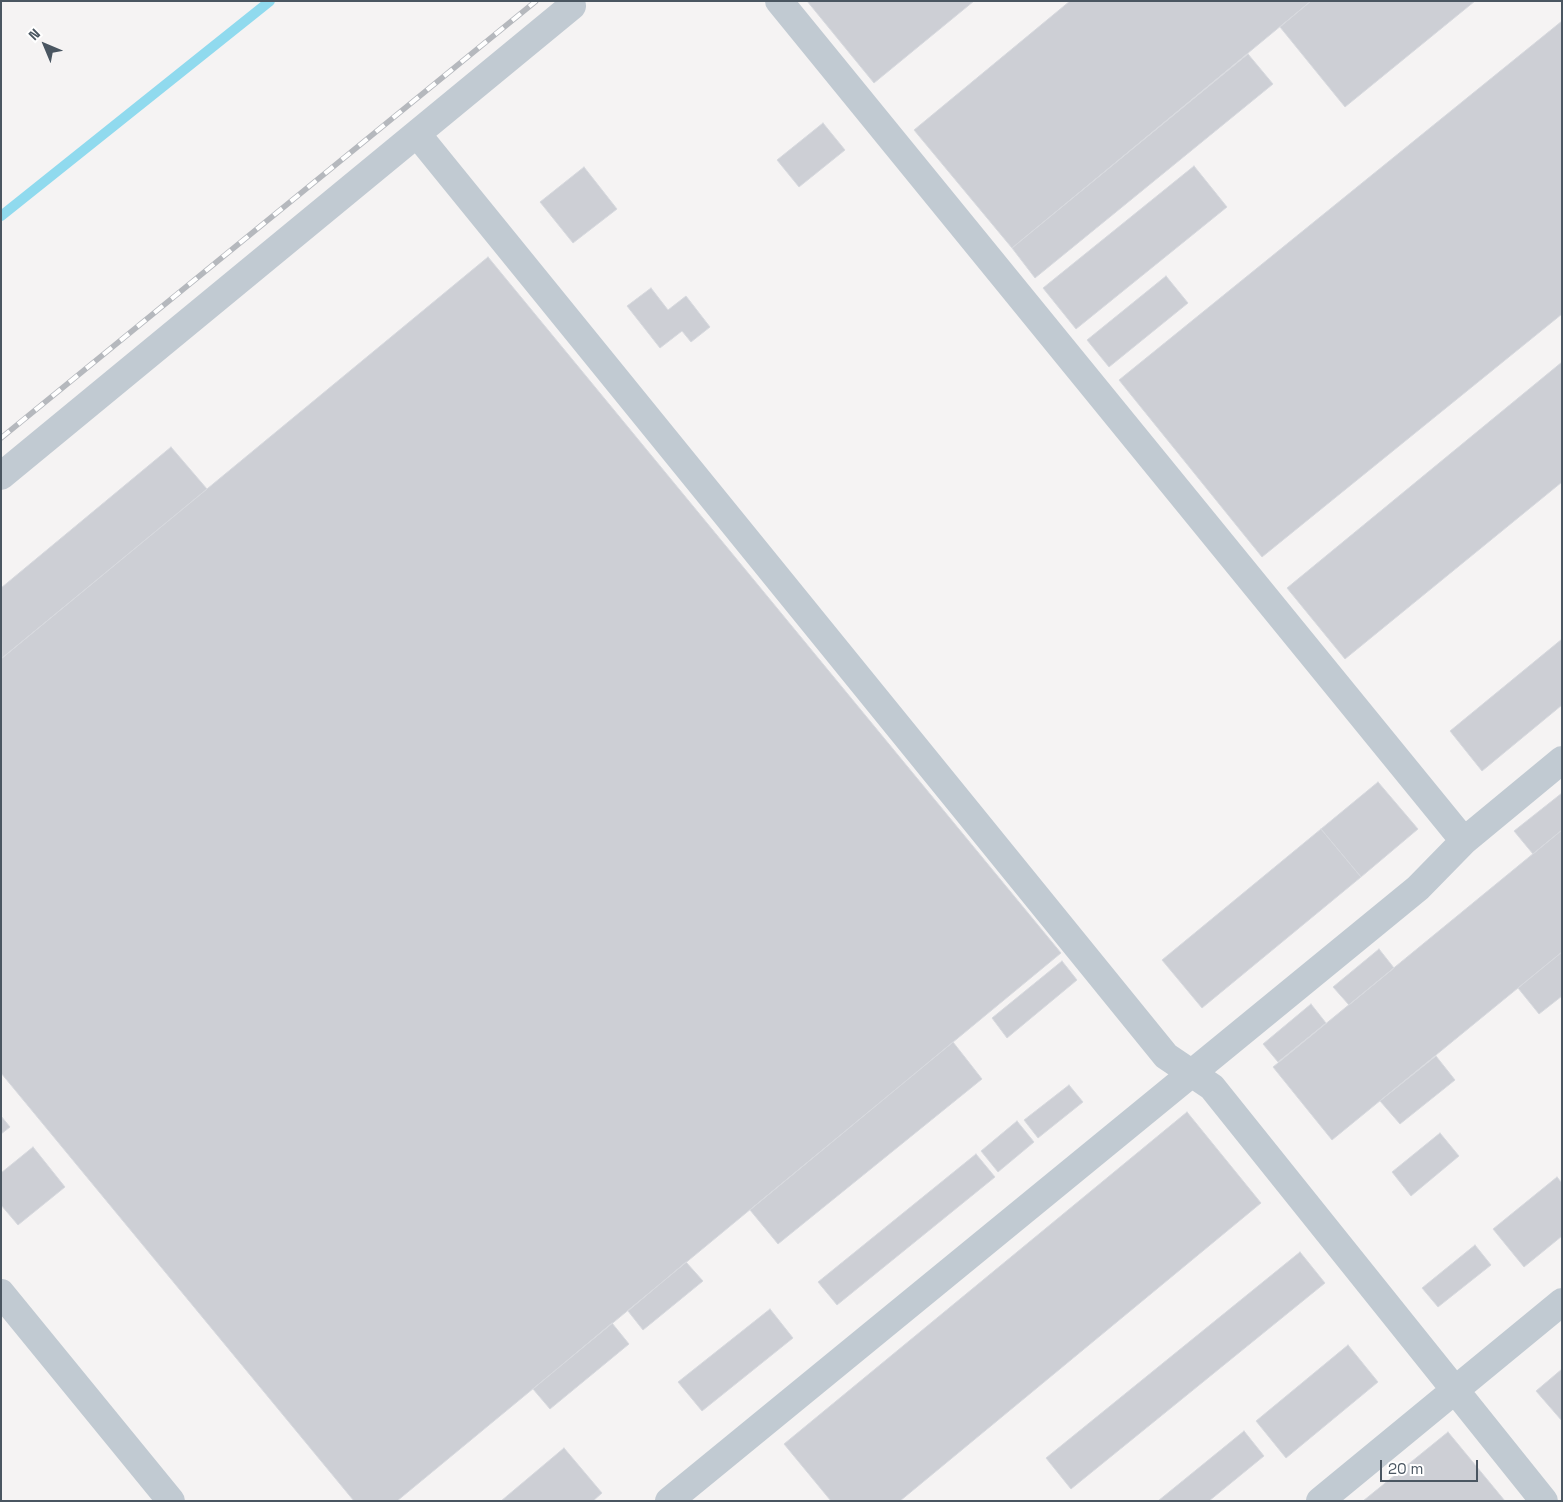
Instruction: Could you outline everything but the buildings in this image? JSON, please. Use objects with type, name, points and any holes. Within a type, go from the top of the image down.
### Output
[{"type":"street","points":[[779,1],[1464,841]]},
{"type":"street","points":[[1,476],[572,6]]},
{"type":"street","points":[[417,134],[1166,1056],[1212,1087],[1544,1501]]},
{"type":"street","points":[[669,1501],[1418,888],[1464,841],[1562,760]]},
{"type":"street","points":[[1,1293],[170,1501]]},
{"type":"street","points":[[1320,1501],[1562,1302]]},
{"type":"waterway","points":[[1,216],[270,1]]},
{"type":"railway","points":[[1,438],[536,1]]}]
